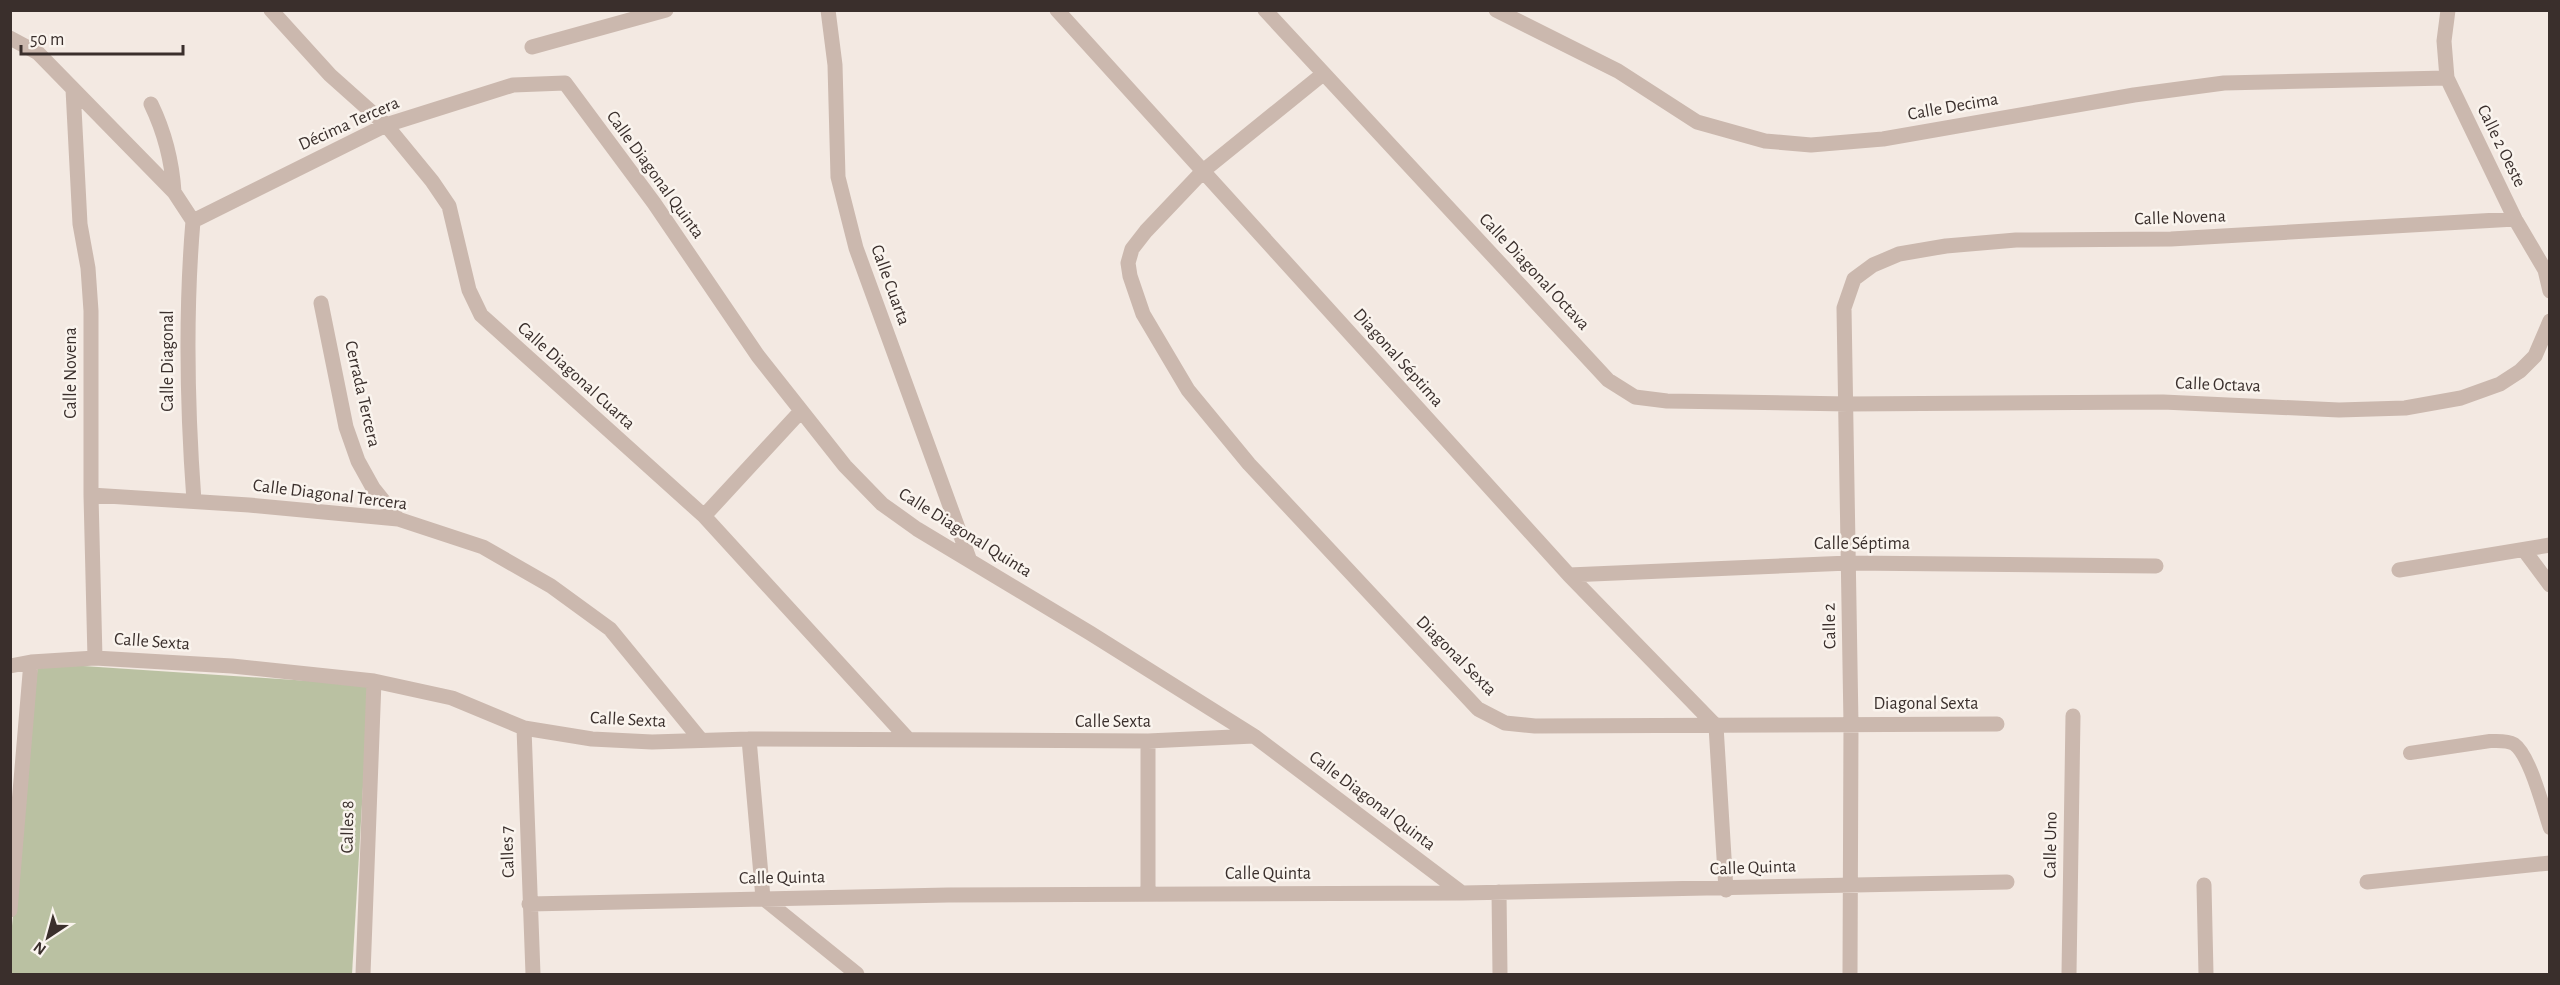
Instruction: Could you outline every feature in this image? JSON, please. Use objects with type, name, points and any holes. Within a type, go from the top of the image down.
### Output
[{"type":"street","name":"Calle Diagonal Cuarta","points":[[271,10],[330,75],[386,125],[449,206],[469,290],[481,315],[704,516],[908,739]]},
{"type":"street","points":[[532,46],[666,10]]},
{"type":"street","name":"Calle Cuarta","points":[[828,10],[835,65],[838,177],[856,248],[970,561]]},
{"type":"street","name":"Diagonal Séptima","points":[[1057,10],[1569,575],[1716,726]]},
{"type":"street","name":"Calle Diagonal Octava","points":[[1265,10],[1608,380],[1635,397],[1667,401],[1848,404]]},
{"type":"street","name":"Calle Decima","points":[[1497,10],[1618,71],[1697,122],[1765,141],[1811,145],[1883,139],[2134,95],[2224,83],[2447,78]]},
{"type":"street","name":"Calle 2 Oeste","points":[[2448,10],[2444,41],[2447,78],[2516,219],[2545,270],[2550,291]]},
{"type":"street","points":[[10,38],[38,53],[174,192],[193,221]]},
{"type":"street","name":"Diagonal Sexta","points":[[1323,74],[1203,171],[1132,249],[1128,263],[1130,276],[1143,314],[1188,390],[1249,464],[1478,709],[1505,723],[1535,726],[1997,724]]},
{"type":"street","name":"Décima Tercera","points":[[193,221],[386,125],[513,85],[565,83]]},
{"type":"street","name":"Calle Diagonal Quinta","points":[[565,83],[654,203],[758,356],[845,466],[882,504],[1254,736],[1462,893]]},
{"type":"street","name":"Calle Novena","points":[[73,89],[80,224],[88,268],[91,311],[91,495],[95,658]]},
{"type":"street","points":[[151,104],[162,126],[172,166],[174,192]]},
{"type":"street","name":"Calle Novena","points":[[1854,279],[1873,265],[1899,254],[1946,246],[2016,240],[2171,239],[2516,219]]},
{"type":"street","name":"Calle Diagonal","points":[[193,221],[186,318],[186,375],[194,501]]},
{"type":"street","name":"Calle 2","points":[[1850,975],[1851,724],[1848,404],[1844,308],[1854,279]]},
{"type":"street","name":"Cerrada Tercera","points":[[321,303],[346,427],[355,452],[373,488],[398,519]]},
{"type":"street","name":"Calle Octava","points":[[1848,404],[2163,402],[2339,410],[2405,408],[2461,398],[2500,384],[2520,371],[2535,356],[2550,321]]},
{"type":"street","points":[[704,516],[801,411]]},
{"type":"street","name":"Calle Diagonal Tercera","points":[[91,495],[194,501],[398,519],[483,547],[551,586],[610,629],[701,740]]},
{"type":"street","points":[[2399,570],[2550,545]]},
{"type":"street","points":[[2524,549],[2550,585]]},
{"type":"street","name":"Calle Séptima","points":[[1569,575],[1849,562],[2156,566]]},
{"type":"street","name":"Calle Sexta","points":[[10,666],[31,662],[95,658],[232,666],[374,681],[452,698],[524,728],[592,739],[652,742],[749,739],[1148,741],[1254,736]]},
{"type":"street","points":[[10,910],[31,662]]},
{"type":"street","name":"Calles 8","points":[[363,975],[374,681]]},
{"type":"street","name":"Calle Uno","points":[[2069,975],[2073,716]]},
{"type":"street","points":[[1716,726],[1726,890]]},
{"type":"street","name":"Calles 7","points":[[524,728],[533,975]]},
{"type":"street","points":[[749,739],[763,898],[857,975]]},
{"type":"street","points":[[1148,741],[1148,894]]},
{"type":"street","points":[[2367,882],[2550,863]]},
{"type":"street","name":"Calle Quinta","points":[[529,904],[763,898],[1726,890],[1849,884],[2007,882]]},
{"type":"street","points":[[2204,885],[2206,975]]},
{"type":"street","points":[[1499,892],[1500,975]]},
{"type":"lane","points":[[2410,753],[2490,741],[2514,744],[2523,754],[2550,828]]},
{"type":"green space","points":[[38,663],[369,685],[352,974],[11,974],[11,936]]}]
